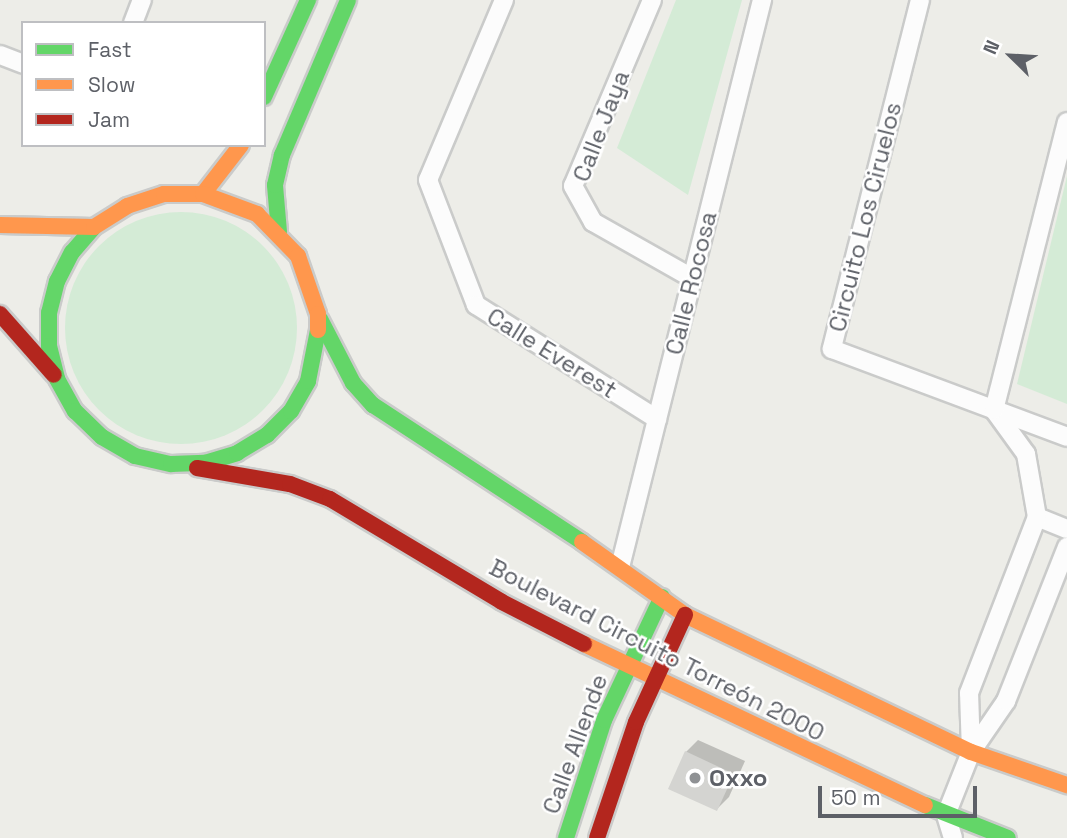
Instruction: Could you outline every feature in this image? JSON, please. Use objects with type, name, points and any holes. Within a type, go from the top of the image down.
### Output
[{"type":"main road","points":[[266,93],[308,0]]},
{"type":"main road","points":[[279,232],[275,185],[282,155],[348,0]]},
{"type":"main road","points":[[203,194],[238,147]]},
{"type":"main road","points":[[57,379],[49,346],[49,313],[57,281],[72,252],[94,227],[127,206],[164,194],[203,194],[231,201],[279,232]]},
{"type":"main road","points":[[0,225],[94,227]]},
{"type":"main road","name":"Boulevard Circuito Torreón 2000","points":[[279,232],[302,266],[318,314],[353,383],[373,405],[620,567],[685,615],[971,752],[1067,785]]},
{"type":"main road","points":[[0,314],[57,379],[75,411],[102,438],[135,456],[171,464],[205,463],[237,453],[267,435],[291,411],[314,359],[318,314]]},
{"type":"main road","name":"Boulevard Circuito Torreón 2000","points":[[171,464],[290,484],[330,499],[502,602],[628,667],[946,815],[1008,838]]},
{"type":"main road","name":"Calle Allende","points":[[566,838],[576,796],[628,667],[662,597]]},
{"type":"main road","name":"Calle Allende","points":[[597,838],[654,680],[685,615]]},
{"type":"street","points":[[134,21],[142,0]]},
{"type":"street","name":"Calle Everest","points":[[504,0],[428,180],[476,305],[657,419]]},
{"type":"street","name":"Calle Jaya","points":[[652,0],[573,186],[593,222],[692,278]]},
{"type":"street","name":"Calle Rocosa","points":[[620,567],[762,0]]},
{"type":"street","name":"Circuito Los Ciruelos","points":[[920,0],[832,349],[1067,438]]},
{"type":"street","points":[[0,55],[21,63]]},
{"type":"street","points":[[971,752],[969,693],[1037,517],[1026,454],[994,410],[1067,122]]},
{"type":"street","points":[[1037,517],[1067,529]]},
{"type":"street","points":[[953,838],[946,815],[971,752],[1006,701],[1067,547]]},
{"type":"green space","points":[[676,0],[742,0],[688,195],[617,148]]},
{"type":"green space","points":[[1067,176],[1067,404],[1017,384]]},
{"type":"green space","points":[[181,212],[225,221],[263,246],[288,284],[297,328],[288,372],[263,410],[225,435],[181,444],[137,435],[99,410],[74,372],[65,328],[74,284],[99,246],[137,221]]},
{"type":"building","points":[[685,751],[734,774],[717,811],[668,789]]},
{"type":"traffic: fast","points":[[266,93],[308,0]]},
{"type":"traffic: fast","points":[[279,232],[275,185],[282,155],[348,0]]},
{"type":"traffic: fast","points":[[94,227],[72,252],[57,281],[49,313],[49,346],[57,379],[75,411],[102,437],[135,456],[171,464],[205,463],[237,453],[267,435],[291,411],[308,381],[318,330]]},
{"type":"traffic: fast","points":[[320,319],[353,383],[373,405],[582,542]]},
{"type":"traffic: fast","points":[[566,838],[604,720],[662,597]]},
{"type":"traffic: fast","points":[[925,805],[1008,838]]},
{"type":"traffic: slow","points":[[203,194],[239,147]]},
{"type":"traffic: slow","points":[[0,225],[94,227],[127,206],[164,194],[203,194],[257,214],[298,256],[318,314],[318,330]]},
{"type":"traffic: slow","points":[[582,542],[685,615],[971,752],[1067,785]]},
{"type":"traffic: slow","points":[[584,644],[925,805]]},
{"type":"traffic: jam","points":[[0,314],[54,375]]},
{"type":"traffic: jam","points":[[197,468],[290,484],[330,499],[502,602],[584,644]]},
{"type":"traffic: jam","points":[[597,838],[636,722],[685,615]]},
{"type":"place","name":"Oxxo","points":[[695,778]]}]
